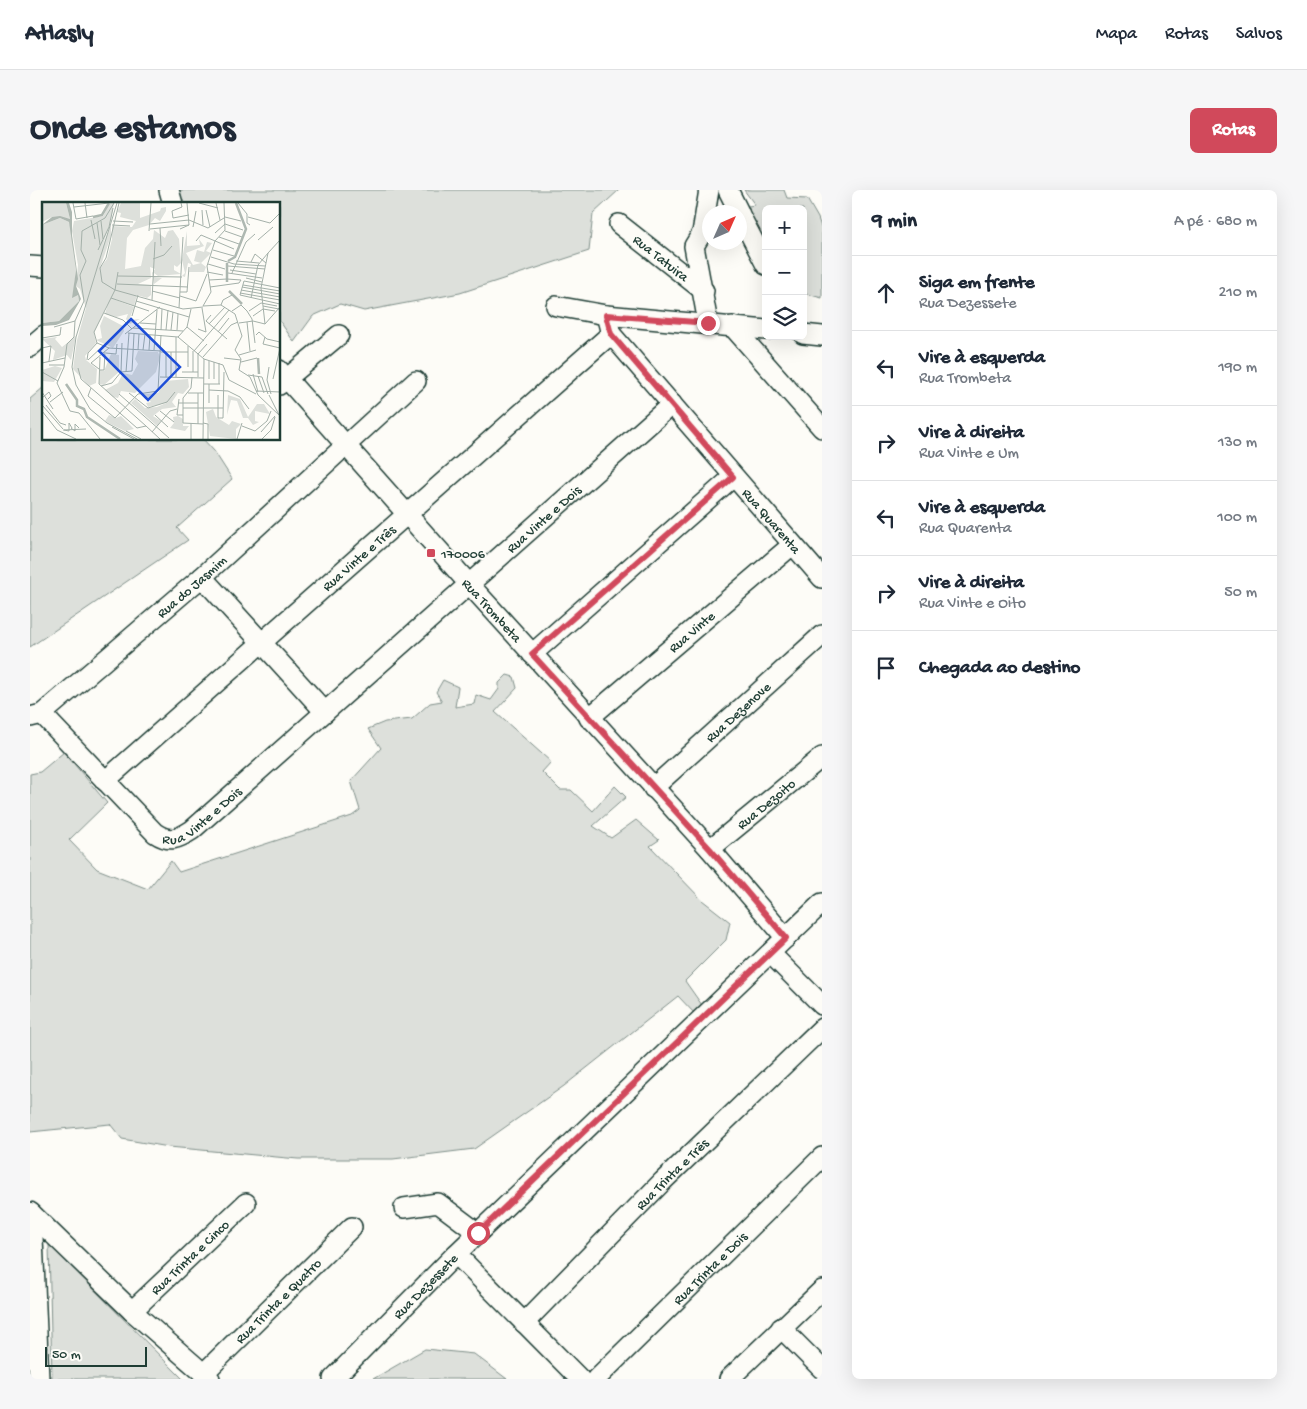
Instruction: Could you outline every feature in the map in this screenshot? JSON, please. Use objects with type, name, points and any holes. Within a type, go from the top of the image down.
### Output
[{"type":"street","name":"Rua Tatuira","points":[[708,190],[702,233],[694,246],[704,291],[708,323]]},
{"type":"street","points":[[728,190],[736,205]]},
{"type":"street","name":"Rua Tatuira","points":[[619,224],[704,291]]},
{"type":"street","points":[[747,227],[762,257]]},
{"type":"street","points":[[556,306],[606,315],[762,330]]},
{"type":"street","name":"Rua Quarenta","points":[[606,315],[611,334],[792,546],[822,578]]},
{"type":"street","points":[[732,326],[822,428]]},
{"type":"street","name":"Rua Vinte e Três","points":[[105,781],[611,334]]},
{"type":"street","points":[[807,334],[822,336]]},
{"type":"street","points":[[281,378],[339,335]]},
{"type":"street","points":[[30,347],[42,337]]},
{"type":"street","name":"Rua Trombeta","points":[[281,378],[346,446],[589,718],[710,849],[786,938]]},
{"type":"street","name":"Rua do Jasmim","points":[[36,716],[202,577],[416,381]]},
{"type":"street","name":"Rua Vinte e Dois","points":[[36,716],[105,781],[155,833],[164,839],[171,840],[192,830],[672,404]]},
{"type":"street","points":[[532,654],[733,477]]},
{"type":"street","name":"Rua Vinte","points":[[589,718],[792,546]]},
{"type":"street","points":[[202,577],[325,712]]},
{"type":"street","name":"Rua Dezenove","points":[[653,788],[822,635]]},
{"type":"street","name":"Rua Dezoito","points":[[710,849],[822,757]]},
{"type":"street","name":"Rua Dezessete","points":[[333,1379],[456,1254],[771,954],[822,903]]},
{"type":"street","points":[[771,954],[822,1005]]},
{"type":"street","name":"Rua Trinta e Três","points":[[524,1323],[663,1181],[822,1028]]},
{"type":"street","name":"Rua Trinta e Dois","points":[[596,1379],[822,1157]]},
{"type":"street","name":"Rua Trinta e Cinco","points":[[132,1311],[246,1203]]},
{"type":"street","points":[[404,1208],[438,1203],[478,1233]]},
{"type":"street","points":[[31,1213],[132,1311],[206,1376]]},
{"type":"street","points":[[31,1213],[38,1379]]},
{"type":"street","name":"Rua Trinta e Quatro","points":[[206,1376],[352,1227]]},
{"type":"street","points":[[456,1254],[580,1379]]},
{"type":"street","points":[[729,1379],[822,1290]]},
{"type":"street","points":[[781,1328],[822,1369]]},
{"type":"shaded area","points":[[176,190],[619,190],[593,214],[589,251],[460,293],[364,311],[340,304],[313,316],[294,342],[280,321],[280,202],[180,202]]},
{"type":"shaded area","points":[[744,190],[784,190],[787,198],[807,199],[818,218],[822,230],[822,298],[807,294],[807,205],[762,205],[762,238],[747,236],[747,206],[755,205]]},
{"type":"shaded area","points":[[42,389],[42,440],[204,440],[214,451],[232,479],[177,528],[188,540],[30,647],[30,399]]},
{"type":"shaded area","points":[[507,675],[514,677],[517,688],[495,712],[551,762],[542,772],[560,790],[571,790],[593,811],[615,786],[626,797],[593,826],[611,838],[636,820],[659,840],[650,846],[702,900],[730,922],[726,940],[685,981],[704,1008],[695,1014],[678,996],[564,1086],[474,1149],[393,1159],[298,1159],[169,1147],[122,1139],[110,1124],[30,1132],[30,774],[40,772],[64,752],[107,803],[69,840],[97,869],[148,889],[171,861],[179,872],[352,816],[360,810],[351,781],[381,748],[368,729],[385,722],[412,719],[430,703],[442,701],[436,692],[443,680],[458,687],[455,707],[474,704],[476,695],[491,700],[499,689],[499,683]]},
{"type":"shaded area","points":[[49,1244],[183,1379],[52,1379]]},
{"type":"shaded area","points":[[425,1349],[474,1354],[507,1379],[373,1379]]},
{"type":"place","name":"170006","points":[[431,553]]},
{"type":"route","points":[[478,1233],[786,938],[710,849],[532,654],[733,477],[611,334],[606,315],[708,323]]}]
